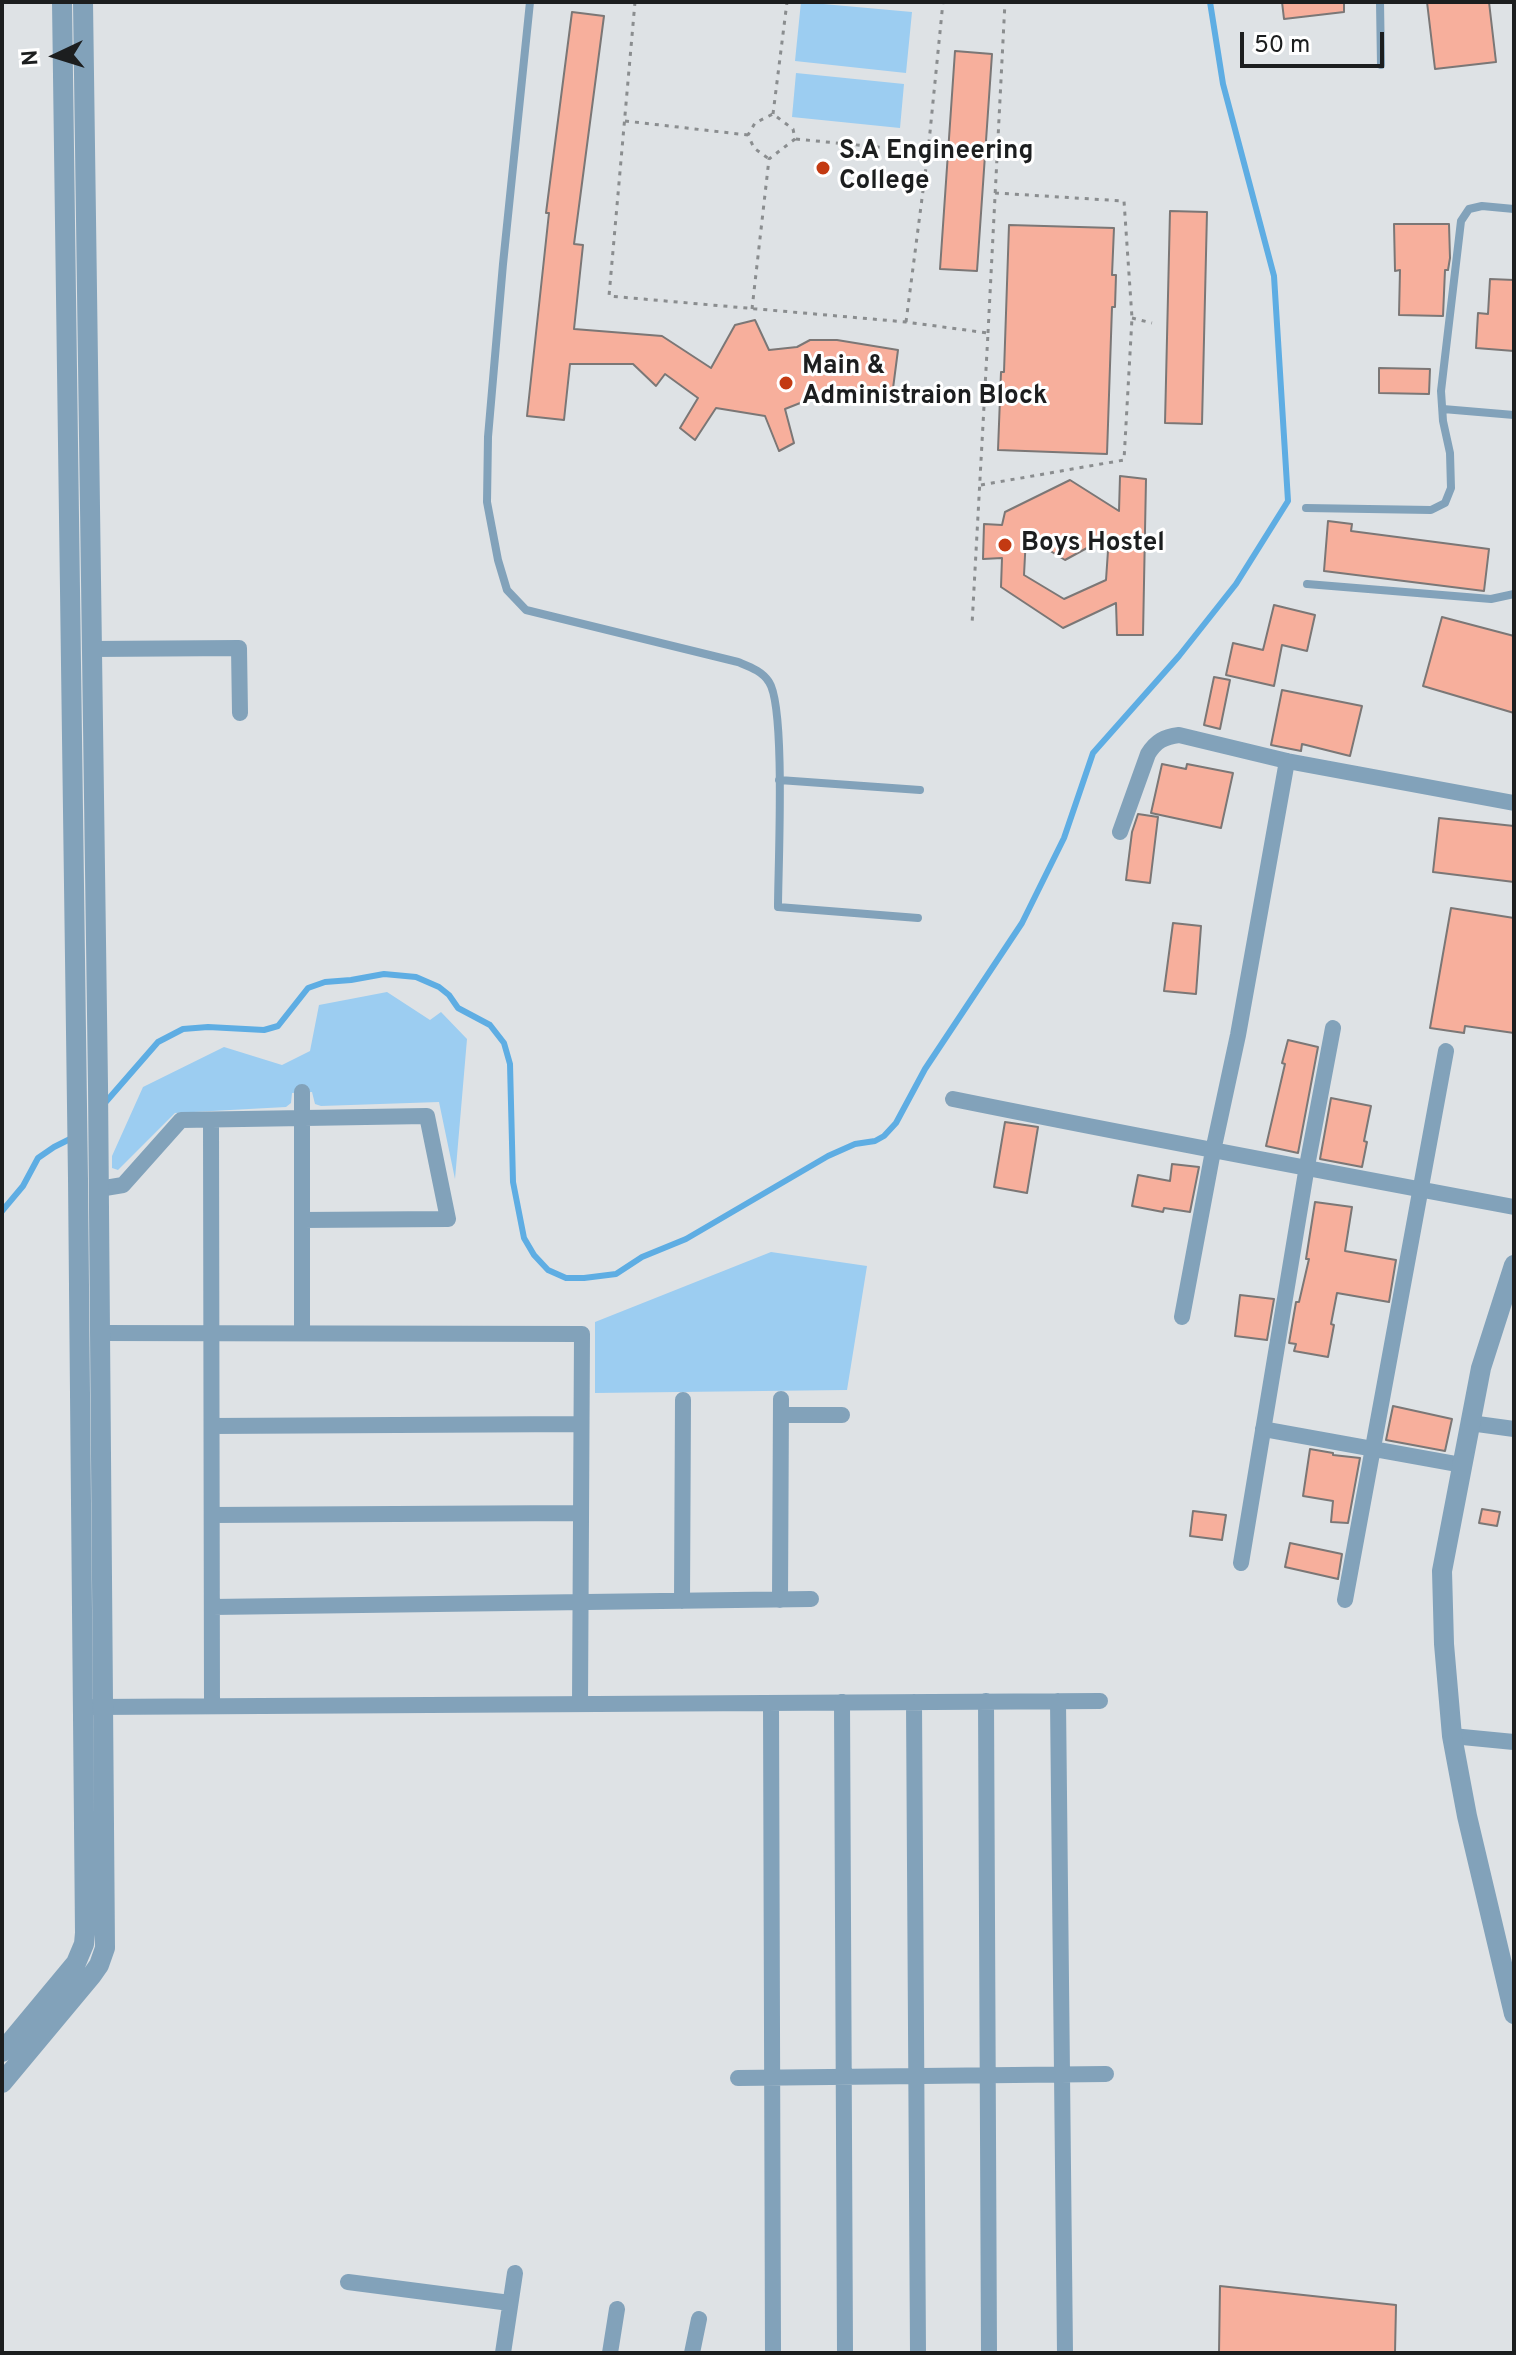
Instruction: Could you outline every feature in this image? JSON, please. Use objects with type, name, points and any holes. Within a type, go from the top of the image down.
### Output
[{"type":"street","points":[[2,2083],[92,1975],[104,1956],[92,1707],[76,1098],[62,2]]},
{"type":"street","points":[[2,2052],[76,1963],[84,1944],[100,1333],[83,2]]},
{"type":"street","points":[[92,649],[239,648],[240,713]]},
{"type":"street","points":[[1120,832],[1154,744],[1166,737],[1179,735],[1287,761],[1514,803]]},
{"type":"street","points":[[1182,1317],[1238,1035],[1287,761]]},
{"type":"street","points":[[1241,1563],[1333,1028]]},
{"type":"street","points":[[1345,1600],[1446,1051]]},
{"type":"street","points":[[302,1092],[302,1333]]},
{"type":"street","points":[[953,1099],[1514,1207]]},
{"type":"street","points":[[99,1189],[123,1185],[181,1120],[427,1116],[448,1219],[302,1220]]},
{"type":"street","points":[[211,1120],[212,1706]]},
{"type":"street","points":[[1514,1265],[1481,1368],[1442,1571],[1444,1644],[1452,1736],[1467,1816],[1514,2014]]},
{"type":"street","points":[[100,1333],[582,1334],[580,1704]]},
{"type":"street","points":[[682,1601],[683,1400]]},
{"type":"street","points":[[780,1600],[781,1407],[842,1415]]},
{"type":"street","points":[[1470,1423],[1514,1429]]},
{"type":"street","points":[[212,1426],[581,1424]]},
{"type":"street","points":[[1263,1429],[1462,1465]]},
{"type":"street","points":[[212,1515],[581,1513]]},
{"type":"street","points":[[212,1607],[811,1599]]},
{"type":"street","points":[[986,1701],[989,2353]]},
{"type":"street","points":[[1058,1701],[1065,2353]]},
{"type":"street","points":[[92,1707],[1100,1701]]},
{"type":"street","points":[[842,1702],[845,2353]]},
{"type":"street","points":[[914,1702],[918,2353]]},
{"type":"street","points":[[771,1703],[773,2353]]},
{"type":"street","points":[[1452,1736],[1514,1742]]},
{"type":"street","points":[[738,2078],[1106,2074]]},
{"type":"street","points":[[503,2353],[515,2273]]},
{"type":"street","points":[[348,2282],[510,2303]]},
{"type":"street","points":[[610,2353],[617,2309]]},
{"type":"street","points":[[692,2353],[699,2319]]},
{"type":"lane","points":[[530,2],[488,437],[487,502],[507,590],[526,610],[756,669],[770,683],[775,702],[779,752],[778,907],[918,918]]},
{"type":"lane","points":[[1380,2],[1381,65]]},
{"type":"lane","points":[[1306,508],[1431,510],[1445,503],[1451,488],[1451,465],[1441,391],[1461,221],[1469,209],[1482,206],[1514,209]]},
{"type":"lane","points":[[1443,409],[1514,415]]},
{"type":"lane","points":[[1307,584],[1491,599],[1514,594]]},
{"type":"lane","points":[[779,780],[920,790]]},
{"type":"path","points":[[635,2],[609,296],[906,322],[988,333]]},
{"type":"path","points":[[773,114],[787,2]]},
{"type":"path","points":[[906,322],[943,2]]},
{"type":"path","points":[[972,625],[1005,2]]},
{"type":"path","points":[[748,135],[755,123],[773,114]]},
{"type":"path","points":[[773,114],[793,129],[795,139]]},
{"type":"path","points":[[625,121],[748,135]]},
{"type":"path","points":[[748,135],[754,148],[769,159]]},
{"type":"path","points":[[752,309],[769,159],[795,139],[928,152]]},
{"type":"path","points":[[980,486],[1124,460],[1132,318],[1124,201],[995,193]]},
{"type":"path","points":[[1132,318],[1152,323]]},
{"type":"shaded area","points":[[801,2],[912,12],[906,73],[795,61]]},
{"type":"shaded area","points":[[796,73],[904,84],[900,128],[792,117]]},
{"type":"shaded area","points":[[387,992],[430,1020],[441,1012],[467,1039],[455,1179],[439,1102],[321,1106],[315,1104],[312,1092],[292,1093],[291,1103],[286,1107],[175,1113],[118,1170],[112,1168],[112,1156],[143,1087],[224,1047],[282,1065],[310,1051],[319,1005]]},
{"type":"shaded area","points":[[771,1252],[867,1266],[847,1390],[595,1393],[595,1322]]},
{"type":"building","points":[[1282,2],[1344,2],[1344,12],[1284,19]]},
{"type":"building","points":[[1427,2],[1489,2],[1496,62],[1435,69]]},
{"type":"building","points":[[572,12],[604,16],[574,244],[583,245],[574,329],[662,336],[711,368],[735,325],[755,320],[769,350],[797,347],[810,340],[837,340],[898,350],[892,396],[833,388],[785,409],[794,443],[779,451],[765,416],[716,408],[695,440],[680,428],[698,398],[665,374],[656,386],[633,364],[570,364],[564,420],[527,416],[549,213],[546,213]]},
{"type":"building","points":[[955,51],[992,54],[977,271],[940,269]]},
{"type":"building","points":[[1170,211],[1207,212],[1202,424],[1165,423]]},
{"type":"building","points":[[1394,224],[1449,224],[1450,258],[1448,270],[1445,270],[1443,316],[1399,315],[1400,270],[1395,271]]},
{"type":"building","points":[[1009,225],[1114,228],[1112,275],[1116,275],[1107,454],[998,450]]},
{"type":"building","points":[[1490,279],[1514,280],[1514,351],[1476,348],[1478,313],[1488,314]]},
{"type":"building","points":[[1379,368],[1430,369],[1429,394],[1379,393]]},
{"type":"building","name":"Boys Hostel","points":[[1120,476],[1146,479],[1143,635],[1117,635],[1116,603],[1063,628],[1001,587],[1002,558],[983,559],[984,524],[1002,525],[1005,512],[1070,480],[1119,511]],"holes":[[[1026,536],[1065,560],[1109,536],[1106,580],[1064,599],[1024,575]]]},
{"type":"building","points":[[1328,521],[1352,524],[1351,531],[1489,549],[1484,591],[1324,571]]},
{"type":"building","points":[[1274,605],[1315,615],[1307,651],[1282,645],[1274,686],[1226,675],[1233,643],[1263,650]]},
{"type":"building","points":[[1442,617],[1514,636],[1514,713],[1423,686]]},
{"type":"building","points":[[1214,677],[1230,680],[1220,729],[1204,725]]},
{"type":"building","points":[[1282,690],[1362,706],[1350,756],[1302,744],[1301,751],[1271,745]]},
{"type":"building","points":[[1162,764],[1186,769],[1187,764],[1233,773],[1221,828],[1151,813]]},
{"type":"building","points":[[1138,814],[1158,817],[1150,883],[1126,880],[1132,832]]},
{"type":"building","points":[[1439,818],[1514,826],[1514,882],[1433,872]]},
{"type":"building","points":[[1451,908],[1514,918],[1514,1033],[1465,1026],[1464,1033],[1430,1028]]},
{"type":"building","points":[[1173,923],[1201,926],[1196,994],[1164,991]]},
{"type":"building","points":[[1288,1040],[1318,1047],[1298,1153],[1266,1146]]},
{"type":"building","points":[[1331,1098],[1371,1106],[1362,1167],[1320,1159]]},
{"type":"building","points":[[1005,1122],[1038,1127],[1027,1193],[994,1187]]},
{"type":"building","points":[[1172,1164],[1199,1167],[1190,1212],[1164,1208],[1163,1212],[1132,1206],[1138,1175],[1170,1181]]},
{"type":"building","points":[[1315,1202],[1352,1207],[1345,1251],[1396,1260],[1389,1302],[1337,1293],[1328,1357],[1294,1351],[1296,1344],[1289,1343],[1296,1302],[1299,1302],[1309,1259],[1306,1259]]},
{"type":"building","points":[[1240,1295],[1274,1299],[1267,1340],[1235,1336]]},
{"type":"building","points":[[1393,1406],[1452,1419],[1445,1451],[1386,1440]]},
{"type":"building","points":[[1310,1449],[1360,1458],[1348,1523],[1331,1522],[1333,1501],[1303,1496]]},
{"type":"building","points":[[1482,1509],[1500,1512],[1497,1526],[1479,1523]]},
{"type":"building","points":[[1193,1511],[1226,1515],[1222,1540],[1190,1536]]},
{"type":"building","points":[[1290,1543],[1342,1554],[1338,1579],[1285,1567]]},
{"type":"building","points":[[1220,2286],[1396,2305],[1395,2353],[1219,2353]]},
{"type":"waterway","points":[[104,1104],[158,1042],[183,1029],[264,1030],[278,1026],[308,988],[325,982],[384,974],[416,977],[439,987],[458,1008],[490,1025],[504,1043],[510,1064],[513,1182],[524,1238],[548,1270],[566,1278],[616,1274],[642,1257],[686,1239],[828,1156],[884,1136],[896,1123],[925,1069],[1022,923],[1064,838],[1093,753],[1179,656],[1236,584],[1288,501],[1274,276],[1223,84],[1210,2]]},
{"type":"waterway","points":[[2,1211],[23,1186],[38,1158],[72,1138]]},
{"type":"place","name":"S.A Engineering College","points":[[823,168]]},
{"type":"place","name":"Main & Administraion Block","points":[[786,383]]},
{"type":"place","name":"Boys Hostel","points":[[1005,545]]}]
